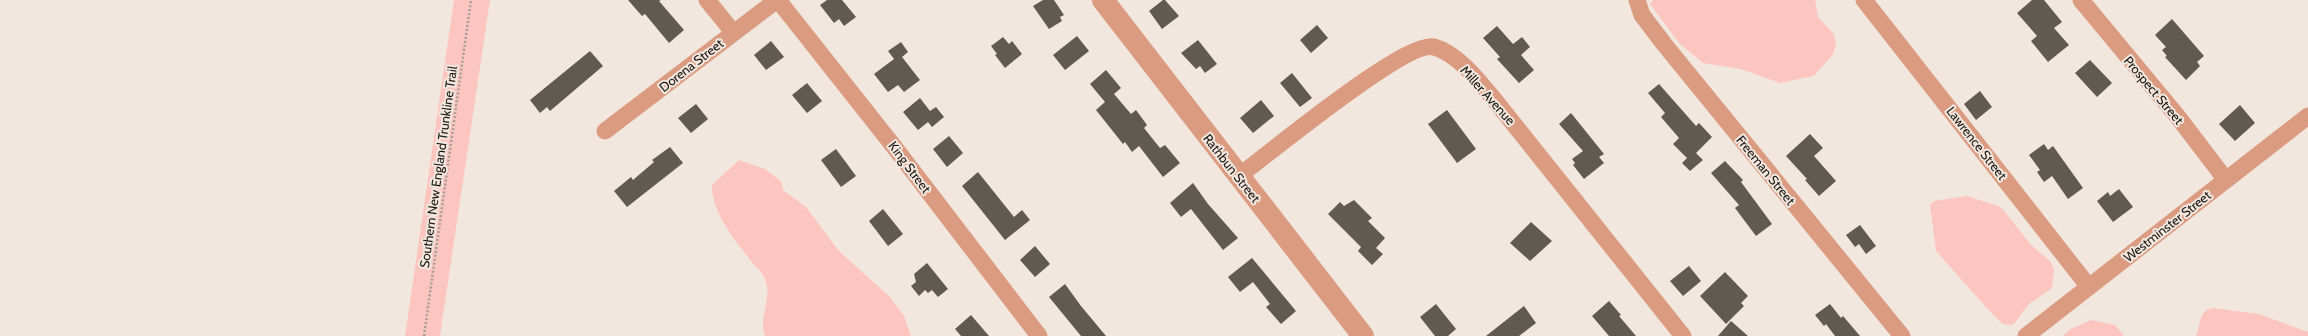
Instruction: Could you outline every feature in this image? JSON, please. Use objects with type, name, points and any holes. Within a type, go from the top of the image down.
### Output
[{"type":"street","points":[[707,0],[733,32]]},
{"type":"street","name":"Dorena Street","points":[[605,131],[733,32],[777,0]]},
{"type":"street","name":"King Street","points":[[777,0],[895,148],[1039,336]]},
{"type":"street","name":"Rathbun Street","points":[[1103,0],[1363,336]]},
{"type":"street","name":"Freeman Street","points":[[1636,0],[1642,15],[1664,44],[1902,336]]},
{"type":"street","name":"Lawrence Street","points":[[1864,0],[2090,287]]},
{"type":"street","name":"Prospect Street","points":[[2081,0],[2178,117],[2226,180]]},
{"type":"street","name":"Miller Avenue","points":[[1239,176],[1341,98],[1408,54],[1422,47],[1434,46],[1446,52],[1467,70],[1497,103],[1683,336]]},
{"type":"street","name":"Westminster Street","points":[[2026,336],[2308,116]]},
{"type":"path","name":"Southern New England Trunkline Trail","points":[[424,336],[471,0]]},
{"type":"shaded area","points":[[454,0],[490,0],[440,336],[405,336]]},
{"type":"shaded area","points":[[1653,0],[1815,0],[1818,17],[1834,34],[1836,44],[1833,54],[1814,76],[1780,83],[1741,69],[1703,63],[1680,44],[1650,4]]},
{"type":"shaded area","points":[[739,160],[765,169],[781,181],[783,190],[806,207],[838,250],[890,297],[904,316],[911,336],[765,336],[763,322],[767,301],[767,286],[765,279],[726,226],[720,216],[713,196],[712,185]]},
{"type":"shaded area","points":[[1967,196],[2001,207],[2031,245],[2049,260],[2054,269],[2052,288],[2029,304],[2013,325],[2003,324],[1993,315],[1936,251],[1930,205],[1934,201]]},
{"type":"shaded area","points":[[2213,308],[2259,314],[2308,332],[2308,336],[2196,336],[2202,315],[2204,312]]},
{"type":"shaded area","points":[[2091,320],[2115,325],[2124,336],[2063,336],[2069,330]]},
{"type":"building","points":[[628,0],[661,0],[659,1],[684,30],[669,43],[645,14],[642,16]]},
{"type":"building","points":[[827,0],[842,0],[856,17],[844,26],[839,19],[834,23],[820,5]]},
{"type":"building","points":[[1043,0],[1054,0],[1064,15],[1060,17],[1062,21],[1049,29],[1033,6]]},
{"type":"building","points":[[1165,0],[1179,16],[1162,29],[1149,11]]},
{"type":"building","points":[[2032,0],[2044,0],[2062,22],[2054,28],[2069,45],[2048,62],[2031,41],[2037,36],[2017,13]]},
{"type":"building","points":[[2172,19],[2204,56],[2197,62],[2200,66],[2186,80],[2165,57],[2167,56],[2162,50],[2166,47],[2155,35]]},
{"type":"building","points":[[1317,25],[1328,38],[1311,53],[1300,40]]},
{"type":"building","points":[[1497,26],[1513,44],[1522,37],[1530,47],[1521,55],[1534,70],[1519,83],[1497,59],[1500,57],[1483,38]]},
{"type":"building","points":[[1077,36],[1089,51],[1065,70],[1053,55]]},
{"type":"building","points":[[1003,37],[1009,44],[1012,41],[1022,54],[1005,68],[995,55],[997,54],[991,46]]},
{"type":"building","points":[[1198,40],[1217,64],[1205,73],[1200,66],[1196,69],[1181,53]]},
{"type":"building","points":[[771,41],[784,57],[766,70],[754,55]]},
{"type":"building","points":[[901,42],[908,52],[902,57],[920,80],[904,92],[898,85],[888,92],[874,74],[894,59],[888,51]]},
{"type":"building","points":[[590,51],[603,66],[550,111],[547,107],[540,113],[530,100]]},
{"type":"building","points":[[2090,60],[2112,83],[2097,97],[2075,73]]},
{"type":"building","points":[[1106,70],[1121,88],[1114,94],[1131,114],[1136,110],[1147,125],[1144,128],[1160,148],[1165,145],[1180,163],[1163,177],[1139,146],[1132,152],[1125,142],[1123,144],[1096,110],[1105,102],[1090,84]]},
{"type":"building","points":[[1292,73],[1312,98],[1300,107],[1280,83]]},
{"type":"building","points":[[807,83],[822,101],[807,113],[792,95]]},
{"type":"building","points":[[1659,84],[1696,126],[1699,123],[1712,137],[1696,153],[1703,160],[1690,171],[1682,163],[1687,158],[1673,144],[1679,138],[1661,117],[1665,113],[1648,93]]},
{"type":"building","points":[[1980,91],[1992,107],[1976,120],[1964,104]]},
{"type":"building","points":[[920,98],[930,111],[936,107],[944,117],[932,127],[928,122],[918,130],[903,112]]},
{"type":"building","points":[[1261,100],[1274,116],[1253,133],[1240,118]]},
{"type":"building","points":[[696,104],[708,119],[691,133],[678,118]]},
{"type":"building","points":[[2240,105],[2255,123],[2235,141],[2219,124]]},
{"type":"building","points":[[1447,110],[1476,149],[1457,163],[1428,124]]},
{"type":"building","points":[[1571,113],[1604,154],[1599,157],[1604,163],[1584,179],[1573,165],[1575,163],[1572,159],[1583,151],[1559,124]]},
{"type":"building","points":[[1810,134],[1823,148],[1814,156],[1836,181],[1819,196],[1805,180],[1807,179],[1786,156]]},
{"type":"building","points":[[949,136],[963,153],[947,167],[933,149]]},
{"type":"building","points":[[2044,144],[2048,150],[2053,146],[2083,188],[2068,199],[2052,176],[2044,182],[2037,172],[2040,170],[2029,155]]},
{"type":"building","points":[[670,147],[683,163],[627,207],[614,191],[631,177],[633,180],[654,162],[652,160]]},
{"type":"building","points":[[836,149],[856,176],[841,187],[821,160]]},
{"type":"building","points":[[1725,161],[1743,180],[1741,182],[1772,224],[1756,236],[1735,208],[1739,205],[1711,173]]},
{"type":"building","points":[[978,172],[1014,217],[1022,210],[1030,220],[1005,240],[962,186]]},
{"type":"building","points":[[1193,183],[1208,204],[1238,238],[1223,250],[1191,209],[1181,217],[1170,203]]},
{"type":"building","points":[[2119,189],[2133,207],[2113,222],[2097,201],[2108,192],[2110,196]]},
{"type":"building","points":[[1354,200],[1372,218],[1368,221],[1385,238],[1376,248],[1383,254],[1372,265],[1358,251],[1361,247],[1328,214],[1340,202],[1344,206]]},
{"type":"building","points":[[883,209],[903,234],[888,246],[869,221]]},
{"type":"building","points":[[1531,222],[1552,241],[1530,261],[1510,243]]},
{"type":"building","points":[[1860,225],[1876,246],[1866,254],[1859,244],[1855,247],[1846,235]]},
{"type":"building","points":[[1035,246],[1050,264],[1035,277],[1020,260]]},
{"type":"building","points":[[1252,258],[1296,311],[1281,324],[1266,307],[1270,304],[1253,282],[1240,292],[1228,277]]},
{"type":"building","points":[[927,263],[948,289],[938,297],[932,290],[928,293],[925,290],[919,296],[911,286],[916,282],[914,274]]},
{"type":"building","points":[[1689,266],[1701,281],[1683,296],[1670,281]]},
{"type":"building","points":[[1725,272],[1748,296],[1741,303],[1744,306],[1726,324],[1700,296]]},
{"type":"building","points":[[1065,284],[1106,336],[1081,336],[1049,297]]},
{"type":"building","points":[[1609,301],[1621,315],[1619,316],[1636,336],[1609,336],[1592,316]]},
{"type":"building","points":[[1436,304],[1456,329],[1448,336],[1435,336],[1420,317]]},
{"type":"building","points":[[1830,304],[1841,318],[1843,316],[1860,336],[1835,336],[1826,324],[1824,326],[1815,315]]},
{"type":"building","points":[[1524,306],[1536,323],[1519,336],[1486,336]]},
{"type":"building","points":[[971,315],[989,336],[961,336],[955,329]]},
{"type":"building","points":[[1731,321],[1748,336],[1718,336]]}]
